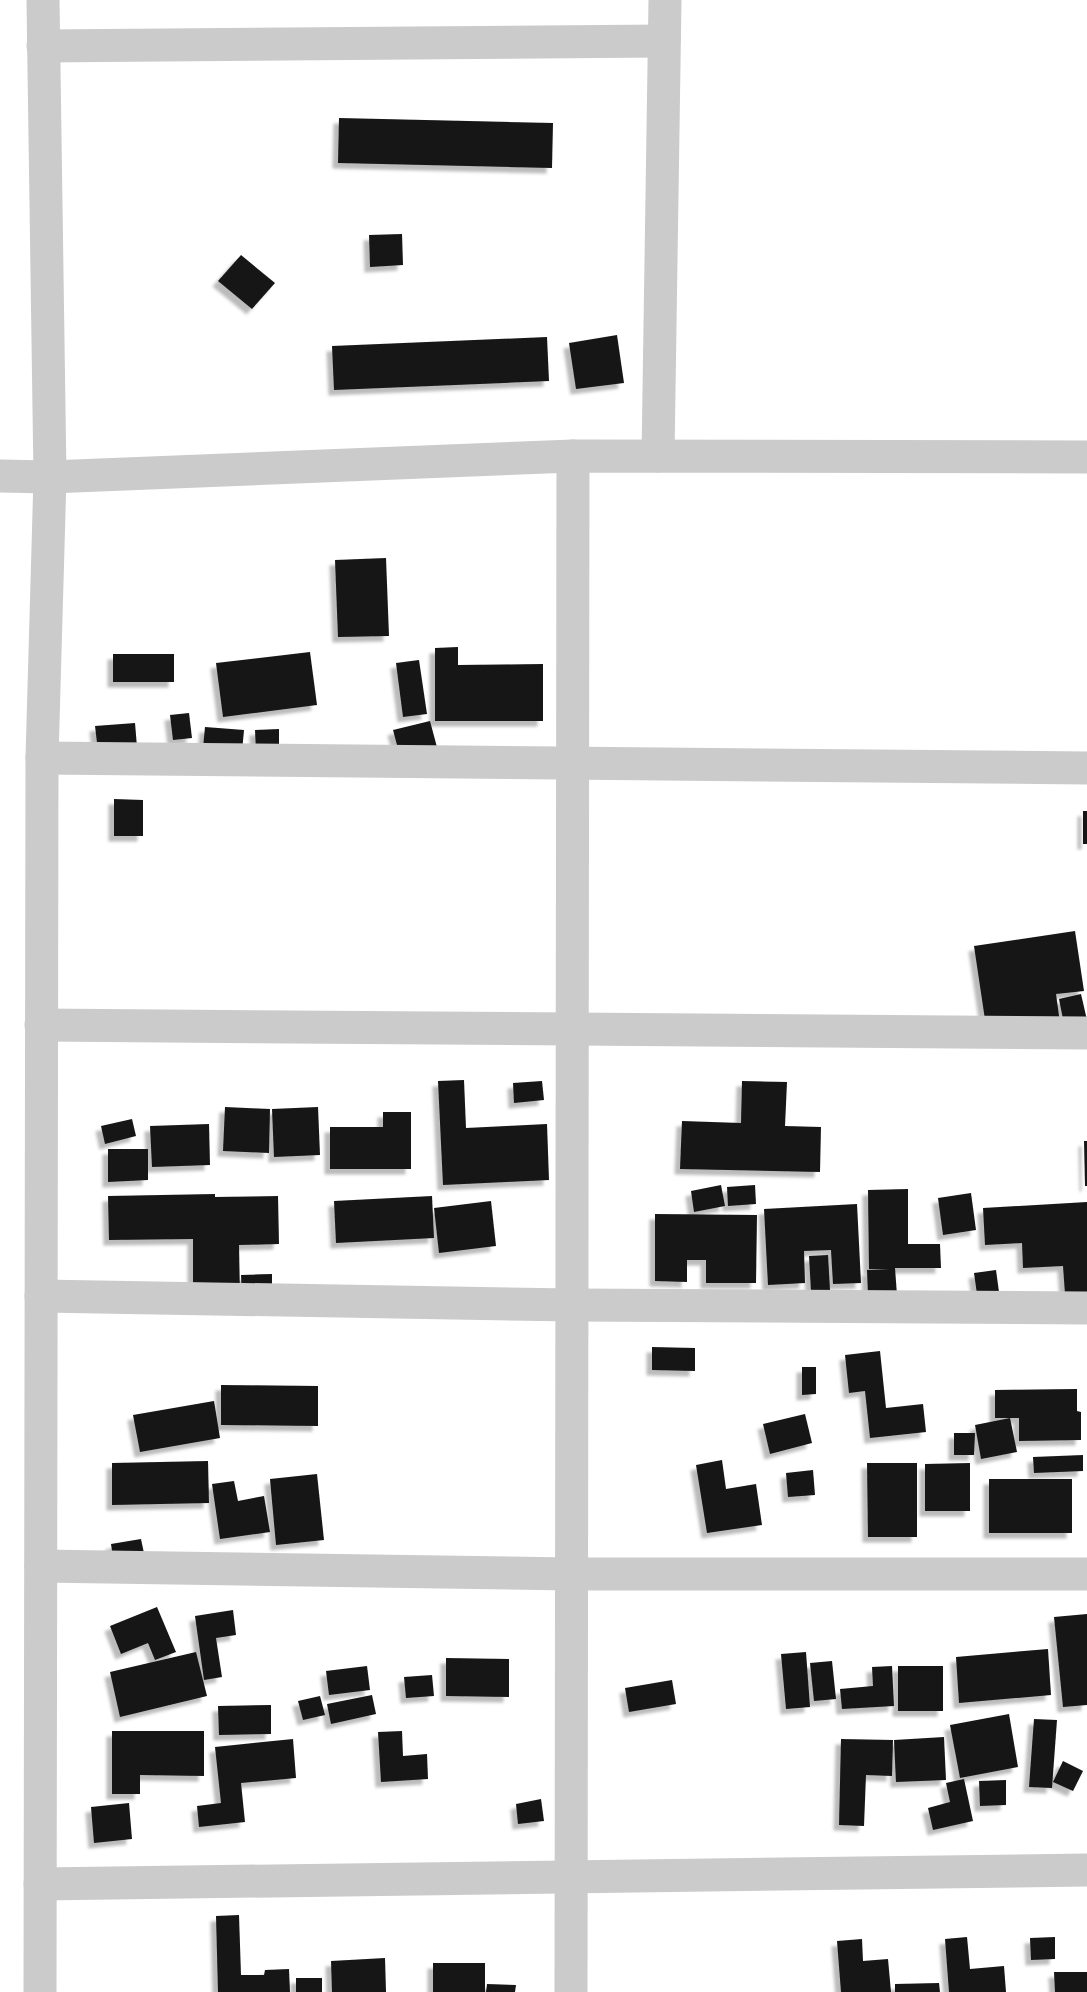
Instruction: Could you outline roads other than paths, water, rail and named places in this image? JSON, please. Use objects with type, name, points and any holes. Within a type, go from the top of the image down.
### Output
[{"type":"street","points":[[40,1992],[42,758],[50,477],[43,0]]},
{"type":"street","points":[[658,456],[664,0]]},
{"type":"street","points":[[43,46],[664,41]]},
{"type":"street","points":[[571,1992],[573,456]]},
{"type":"street","points":[[0,476],[50,477],[573,456],[1087,457]]},
{"type":"street","points":[[42,758],[1087,768]]},
{"type":"street","points":[[41,1025],[572,1031],[1087,1033]]},
{"type":"street","points":[[41,1296],[572,1305],[1087,1308]]},
{"type":"street","points":[[41,1566],[571,1574],[1087,1574]]},
{"type":"street","points":[[40,1884],[1087,1870]]}]
